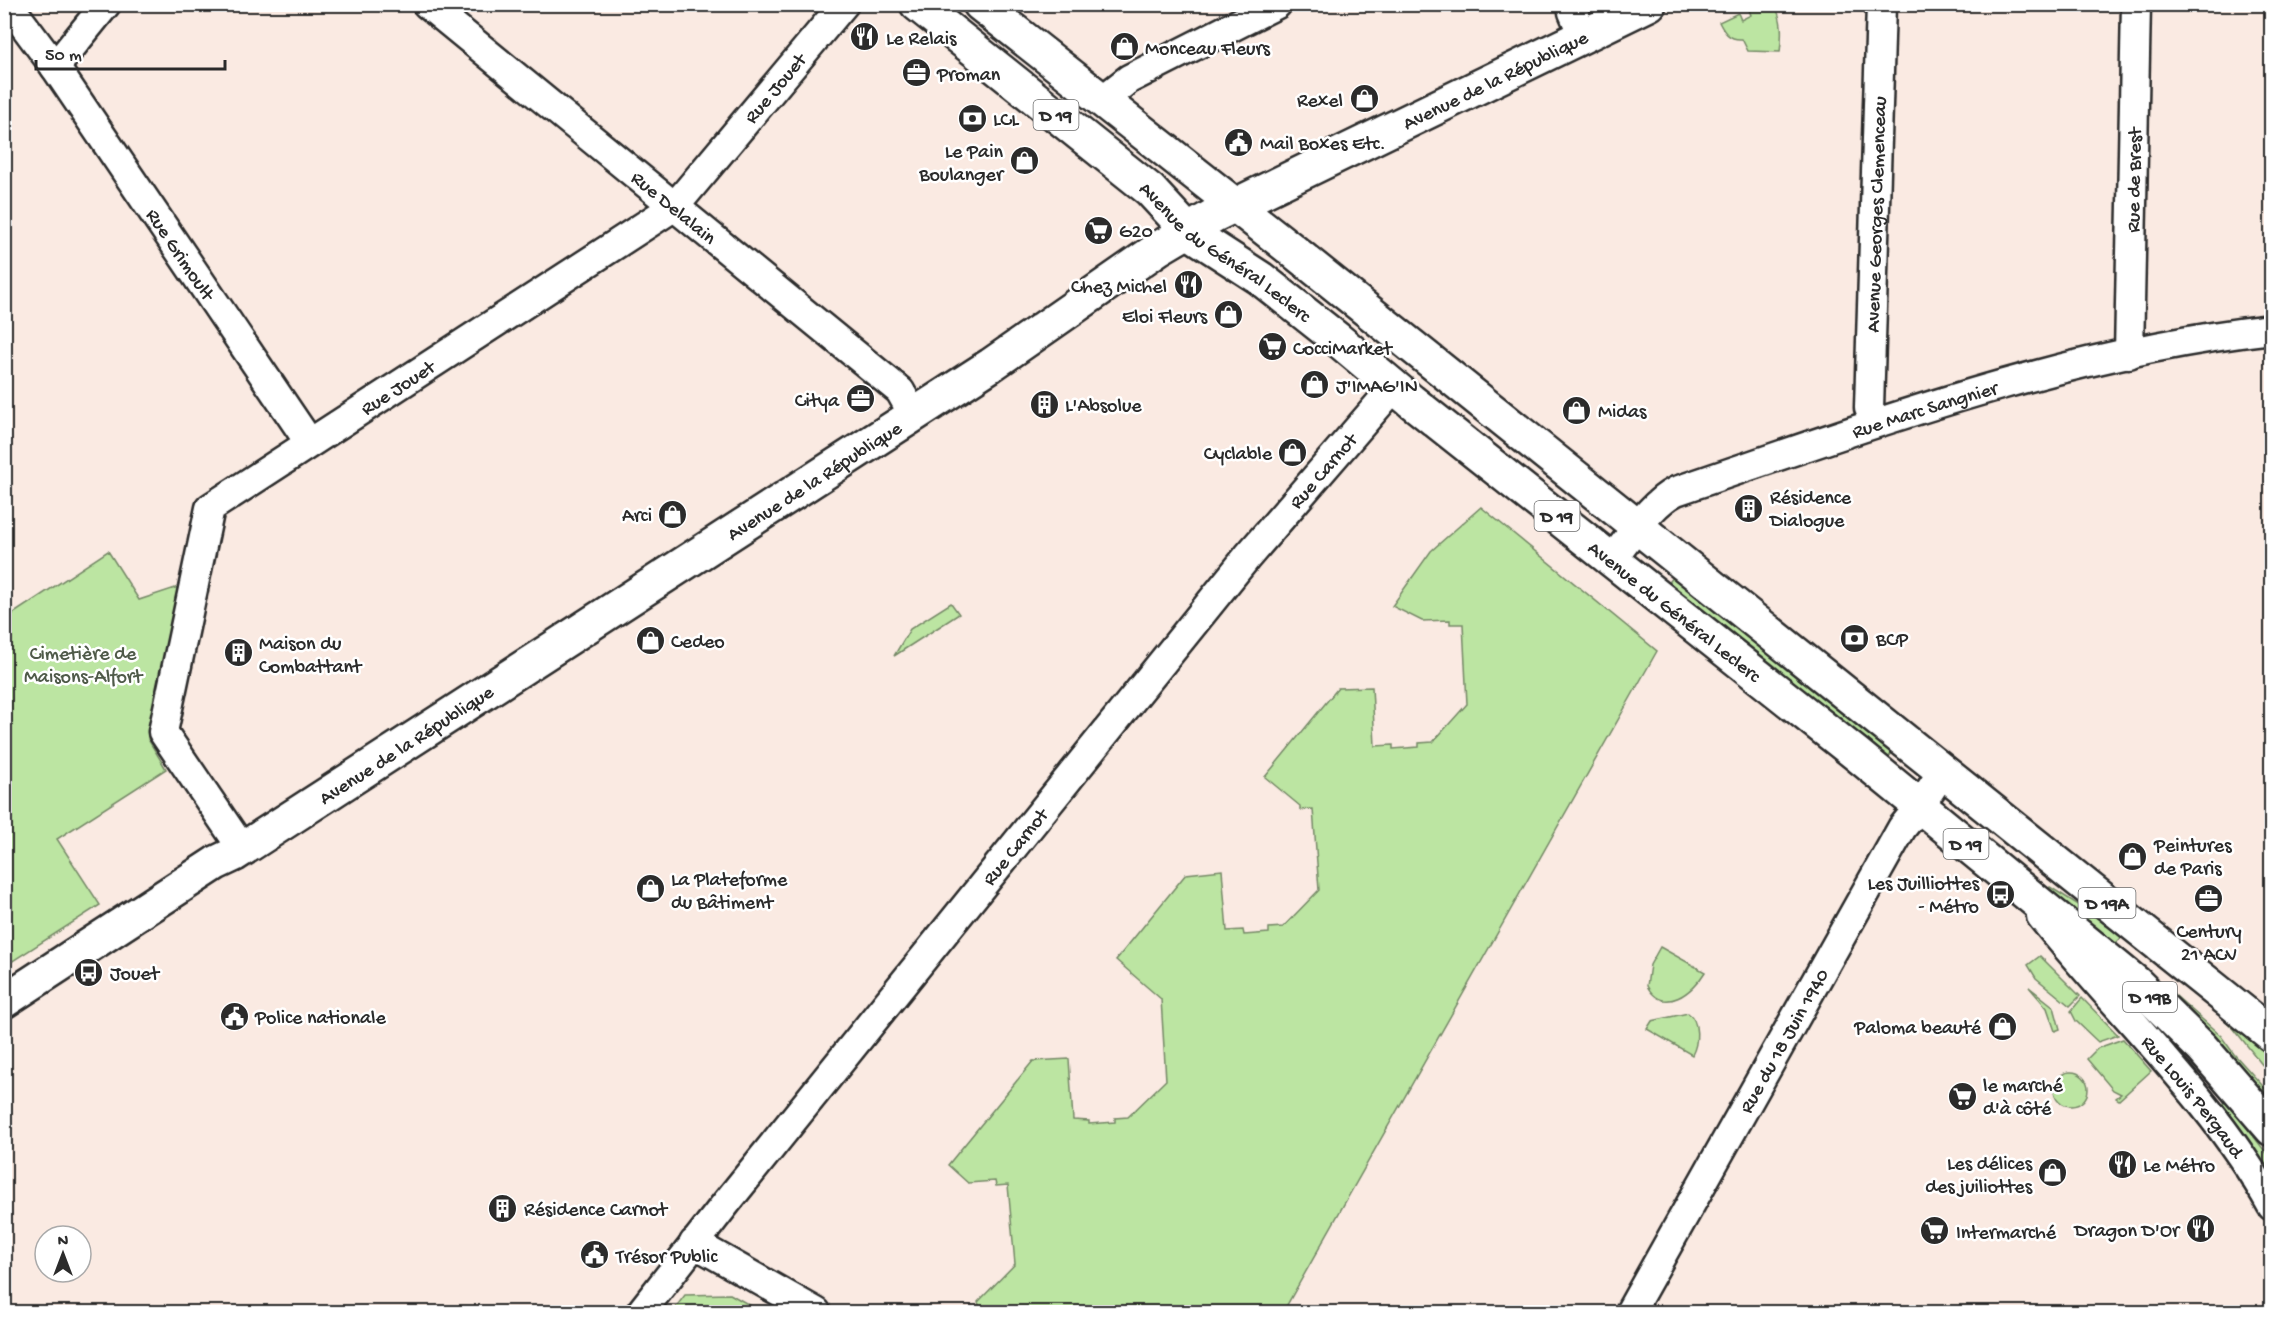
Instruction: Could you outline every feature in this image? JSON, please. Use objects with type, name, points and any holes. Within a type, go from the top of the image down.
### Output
[{"type":"main road","name":"Avenue du Général Leclerc","points":[[916,4],[1150,190],[1189,232],[1260,278],[1855,753],[2136,982],[2202,1048],[2271,1129]]},
{"type":"main road","name":"Avenue du Général Leclerc","points":[[980,4],[1234,204],[2271,1035]]},
{"type":"main road","name":"Avenue de la République","points":[[4,1001],[216,863],[236,855],[991,365],[1159,248],[1234,204],[1649,4]]},
{"type":"main road","points":[[1394,387],[1412,374],[1440,369]]},
{"type":"street","name":"Rue Grimoult","points":[[8,4],[55,67],[309,441]]},
{"type":"street","points":[[55,67],[106,4]]},
{"type":"street","name":"Rue Delalain","points":[[427,4],[900,391],[913,414]]},
{"type":"street","name":"Rue Jouet","points":[[236,855],[235,838],[163,732],[210,508],[309,441],[675,206],[844,4]]},
{"type":"street","points":[[1101,101],[1129,79],[1277,4]]},
{"type":"street","points":[[1574,4],[1573,12],[1583,36]]},
{"type":"street","name":"Avenue Georges Clemenceau","points":[[1875,423],[1869,408],[1881,4]]},
{"type":"street","name":"Rue de Brest","points":[[2129,354],[2136,4]]},
{"type":"street","name":"Rue Marc Sangnier","points":[[1612,560],[1666,496],[1676,491],[1875,423],[2008,382],[2186,340],[2271,328]]},
{"type":"street","name":"Rue Carnot","points":[[641,1312],[694,1243],[1241,565],[1394,387]]},
{"type":"street","name":"Rue du 18 Juin 1940","points":[[1630,1312],[1902,828],[1943,771]]},
{"type":"street","name":"Rue Louis Pergaud","points":[[2013,881],[2083,969],[2114,1000],[2227,1135],[2271,1206]]},
{"type":"street","points":[[694,1243],[816,1312]]},
{"type":"green space","points":[[1758,5],[1775,5],[1781,28],[1780,52],[1748,51],[1742,39],[1727,35],[1719,22],[1738,13],[1741,20],[1751,15],[1749,10]]},
{"type":"green space","points":[[1481,507],[1657,651],[1283,1312],[981,1312],[978,1302],[1015,1264],[1008,1185],[996,1186],[995,1181],[968,1183],[948,1165],[1033,1061],[1069,1059],[1073,1120],[1089,1121],[1089,1124],[1115,1122],[1115,1118],[1128,1117],[1166,1080],[1161,999],[1116,960],[1186,874],[1222,870],[1227,931],[1243,930],[1244,935],[1269,933],[1269,928],[1283,927],[1319,890],[1313,809],[1300,810],[1300,806],[1265,777],[1338,688],[1372,687],[1375,746],[1393,745],[1393,749],[1419,747],[1419,743],[1433,742],[1467,704],[1463,624],[1450,624],[1450,620],[1422,621],[1392,606],[1431,551]]},
{"type":"green space","name":"Cimetière de Maisons-Alfort","points":[[108,551],[139,600],[178,587],[148,739],[166,769],[57,839],[100,905],[5,966],[5,619]]},
{"type":"green space","points":[[1675,575],[1894,750],[1886,761],[1666,586]]},
{"type":"green space","points":[[951,603],[959,614],[894,656],[910,629]]},
{"type":"green space","points":[[2050,887],[2125,934],[2115,944],[2048,890]]},
{"type":"green space","points":[[1660,947],[1705,972],[1693,987],[1678,998],[1662,999],[1654,995],[1647,986],[1650,965]]},
{"type":"green space","points":[[2040,956],[2080,996],[2070,1006],[2036,978],[2028,965]]},
{"type":"green space","points":[[2158,980],[2221,1036],[2271,1095],[2271,1105],[2200,1022]]},
{"type":"green space","points":[[2029,987],[2054,1007],[2060,1029],[2055,1031],[2047,1008]]},
{"type":"green space","points":[[2082,998],[2118,1035],[2098,1042],[2076,1021],[2071,1011]]},
{"type":"green space","points":[[2213,1005],[2271,1053],[2271,1076],[2234,1029],[2211,1007]]},
{"type":"green space","points":[[1688,1013],[1695,1021],[1697,1033],[1692,1055],[1647,1029],[1652,1021]]},
{"type":"green space","points":[[2123,1039],[2151,1071],[2119,1100],[2116,1098],[2121,1094],[2113,1090],[2087,1059],[2098,1048]]},
{"type":"green space","points":[[2071,1072],[2083,1077],[2088,1089],[2083,1101],[2071,1106],[2059,1101],[2054,1089],[2059,1077]]},
{"type":"green space","points":[[2227,1102],[2271,1159],[2271,1178],[2222,1104]]},
{"type":"green space","points":[[730,1294],[762,1312],[672,1312],[685,1295]]},
{"type":"place","name":"Le Relais","points":[[865,37]]},
{"type":"place","name":"Monceau Fleurs","points":[[1124,47]]},
{"type":"place","name":"Proman","points":[[916,73]]},
{"type":"place","name":"Rexel","points":[[1364,99]]},
{"type":"place","name":"LCL","points":[[972,118]]},
{"type":"place","name":"Mail Boxes Etc.","points":[[1239,142]]},
{"type":"place","name":"Le Pain Boulanger","points":[[1024,161]]},
{"type":"place","name":"G20","points":[[1098,230]]},
{"type":"place","name":"Chez Michel","points":[[1188,285]]},
{"type":"place","name":"Eloi Fleurs","points":[[1228,315]]},
{"type":"place","name":"CocciMarket","points":[[1272,347]]},
{"type":"place","name":"J'IMAG'IN","points":[[1315,385]]},
{"type":"place","name":"Citya","points":[[860,399]]},
{"type":"place","name":"L'Absolue","points":[[1044,404]]},
{"type":"place","name":"Midas","points":[[1577,410]]},
{"type":"place","name":"Cyclable","points":[[1293,452]]},
{"type":"place","name":"Résidence Dialogue","points":[[1749,508]]},
{"type":"place","name":"Arci","points":[[673,514]]},
{"type":"place","name":"BCP","points":[[1855,638]]},
{"type":"place","name":"Cedeo","points":[[650,640]]},
{"type":"place","name":"Maison du Combattant","points":[[238,653]]},
{"type":"place","name":"Peintures de Paris","points":[[2133,856]]},
{"type":"place","name":"La Plateforme du Bâtiment","points":[[650,889]]},
{"type":"place","name":"Les Juilliottes - Métro","points":[[2000,894]]},
{"type":"place","name":"Century 21 ACV","points":[[2209,899]]},
{"type":"place","name":"Jouet","points":[[89,972]]},
{"type":"place","name":"Police nationale","points":[[234,1016]]},
{"type":"place","name":"Paloma beauté","points":[[2002,1026]]},
{"type":"place","name":"le marché d'à côté","points":[[1962,1096]]},
{"type":"place","name":"Le Métro","points":[[2122,1164]]},
{"type":"place","name":"Les délices des juiliottes","points":[[2053,1173]]},
{"type":"place","name":"Résidence Carnot","points":[[503,1208]]},
{"type":"place","name":"Dragon D'Or","points":[[2200,1229]]},
{"type":"place","name":"Intermarché","points":[[1935,1231]]},
{"type":"place","name":"Trésor Public","points":[[595,1255]]}]
